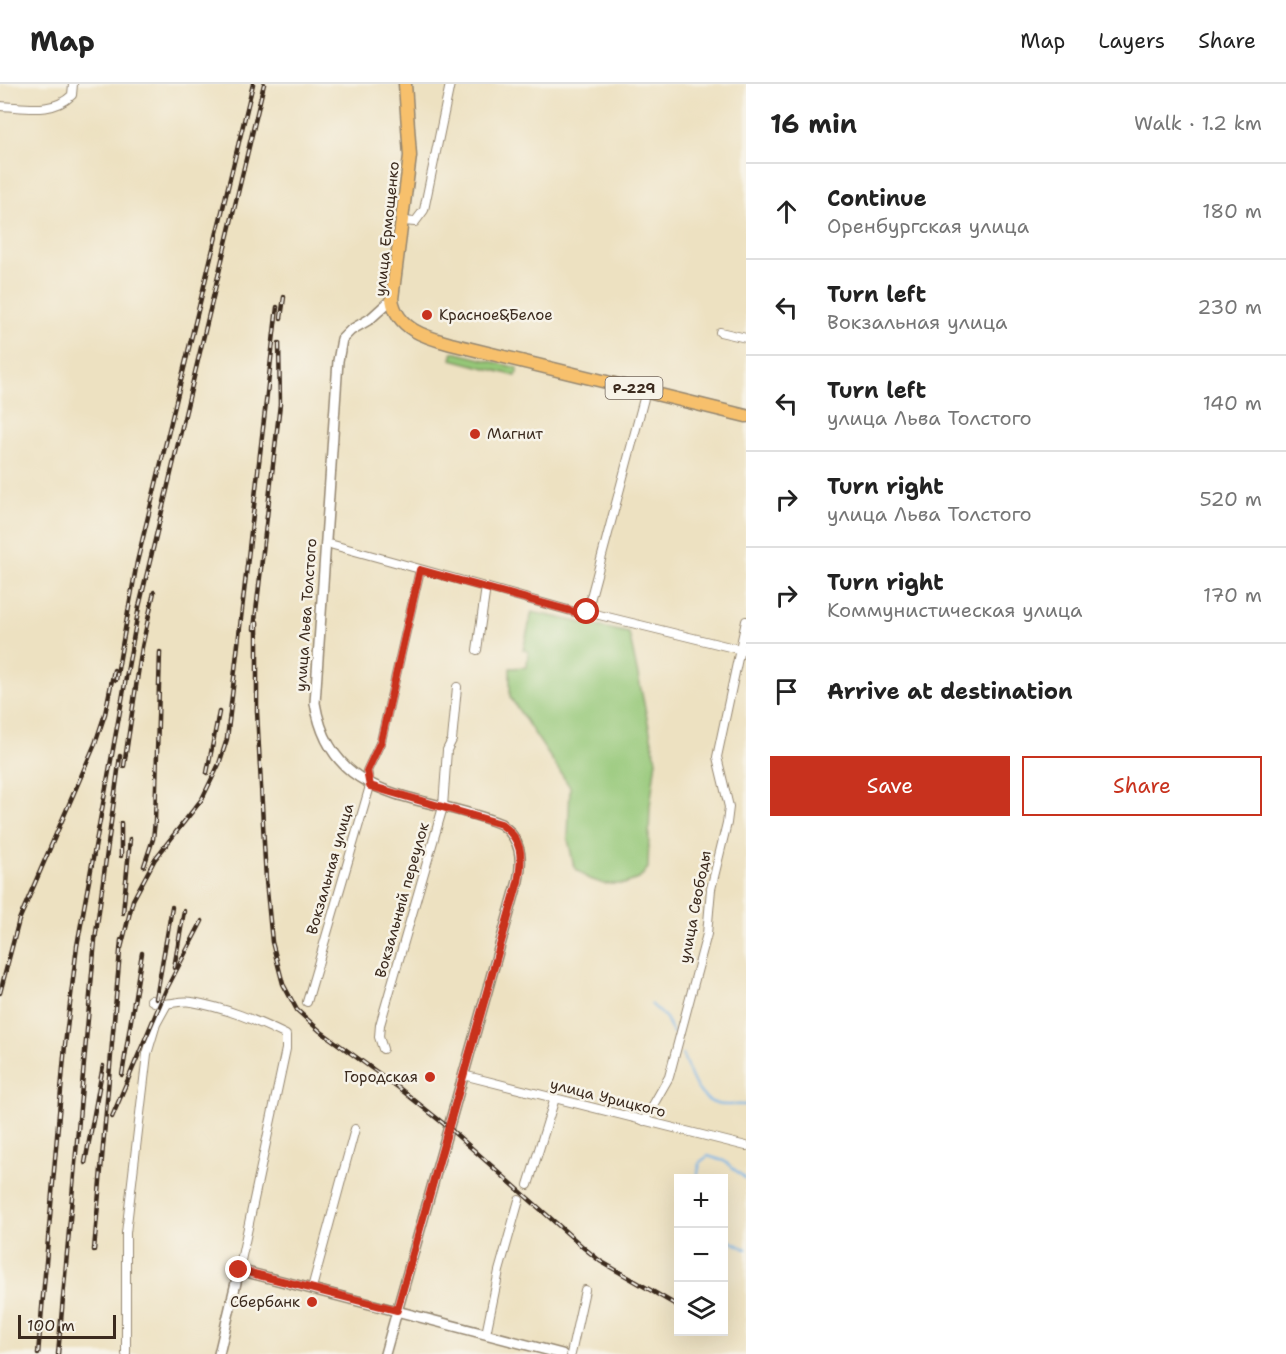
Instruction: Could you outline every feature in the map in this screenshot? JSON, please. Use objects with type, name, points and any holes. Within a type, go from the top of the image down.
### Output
[{"type":"highway","name":"улица Ермощенко","points":[[405,84],[410,156],[393,299],[397,316],[408,327],[451,344],[646,392]]},
{"type":"highway","name":"Р-229","points":[[646,392],[746,416]]},
{"type":"street","points":[[0,106],[51,108],[62,105],[72,95],[73,84]]},
{"type":"street","points":[[404,221],[415,222],[424,210],[450,84]]},
{"type":"street","name":"улица Льва Толстого","points":[[385,1354],[518,882],[520,847],[516,837],[501,824],[370,786],[345,767],[318,724],[315,703],[338,361],[342,339],[393,299]]},
{"type":"street","points":[[720,332],[746,338]]},
{"type":"street","points":[[587,612],[646,392]]},
{"type":"street","points":[[326,543],[575,612],[587,612],[743,651]]},
{"type":"street","name":"Вокзальная улица","points":[[307,1002],[370,786],[367,771],[381,741],[420,570]]},
{"type":"street","points":[[477,650],[486,587]]},
{"type":"street","name":"улица Свободы","points":[[644,1121],[669,1077],[707,934],[711,889],[728,823],[729,807],[717,757],[743,651],[746,621]]},
{"type":"street","name":"Вокзальный переулок","points":[[383,1049],[379,1037],[380,1025],[443,807],[447,750],[452,740],[457,687]]},
{"type":"street","points":[[151,1000],[167,1004],[188,1001],[228,1010],[286,1035],[286,1049],[219,1354]]},
{"type":"street","points":[[126,1354],[126,1233],[146,1063],[156,1024],[167,1004]]},
{"type":"street","name":"улица Урицкого","points":[[463,1075],[746,1146]]},
{"type":"street","points":[[528,1185],[555,1098]]},
{"type":"street","points":[[312,1288],[355,1128]]},
{"type":"street","points":[[486,1334],[499,1270],[519,1200]]},
{"type":"street","points":[[239,1270],[562,1354]]},
{"type":"street","points":[[571,1354],[585,1290]]},
{"type":"green space","points":[[453,352],[518,368],[516,376],[451,359]]},
{"type":"green space","points":[[532,612],[629,633],[656,760],[650,806],[648,868],[639,879],[624,884],[604,884],[587,878],[574,867],[568,839],[570,787],[510,697],[510,668],[527,667],[528,651],[523,650]]},
{"type":"waterway","points":[[651,1004],[666,1018],[673,1033]]},
{"type":"waterway","points":[[682,1054],[694,1083],[703,1096],[717,1104],[746,1105]]},
{"type":"waterway","points":[[698,1174],[700,1162],[708,1156],[724,1161],[746,1179]]},
{"type":"waterway","points":[[728,1240],[746,1249]]},
{"type":"railway","points":[[116,680],[137,562],[253,84]]},
{"type":"railway","points":[[38,1354],[65,1045],[77,946],[139,607],[264,84]]},
{"type":"railway","points":[[281,318],[284,297]]},
{"type":"railway","points":[[121,948],[133,900],[155,859],[202,799],[219,764],[227,739],[277,307]]},
{"type":"railway","points":[[254,629],[280,404],[279,343]]},
{"type":"railway","points":[[124,766],[142,647],[154,592]]},
{"type":"railway","points":[[257,622],[257,711],[266,880],[272,942],[283,984],[297,1010],[320,1031],[399,1088],[449,1128],[600,1261],[674,1304]]},
{"type":"railway","points":[[144,866],[153,839],[155,821],[160,652]]},
{"type":"railway","points":[[0,993],[19,920],[95,744],[105,714],[114,670]]},
{"type":"railway","points":[[207,773],[219,712]]},
{"type":"railway","points":[[58,1354],[95,940],[120,756]]},
{"type":"railway","points":[[121,823],[121,856]]},
{"type":"railway","points":[[123,913],[130,839]]},
{"type":"railway","points":[[156,999],[172,907]]},
{"type":"railway","points":[[174,968],[184,911]]},
{"type":"railway","points":[[112,1117],[166,990],[202,921]]},
{"type":"railway","points":[[94,1250],[121,940]]},
{"type":"railway","points":[[122,1075],[142,953]]},
{"type":"railway","points":[[85,1163],[103,1066]]},
{"type":"place","name":"Красное&Белое","points":[[427,315]]},
{"type":"place","name":"Магнит","points":[[475,434]]},
{"type":"place","name":"Городская","points":[[430,1077]]},
{"type":"place","name":"Сбербанк","points":[[312,1302]]},
{"type":"route","points":[[239,1270],[397,1310],[518,882],[520,847],[516,837],[501,824],[370,786],[367,771],[381,741],[420,570],[575,612],[587,612]]}]
